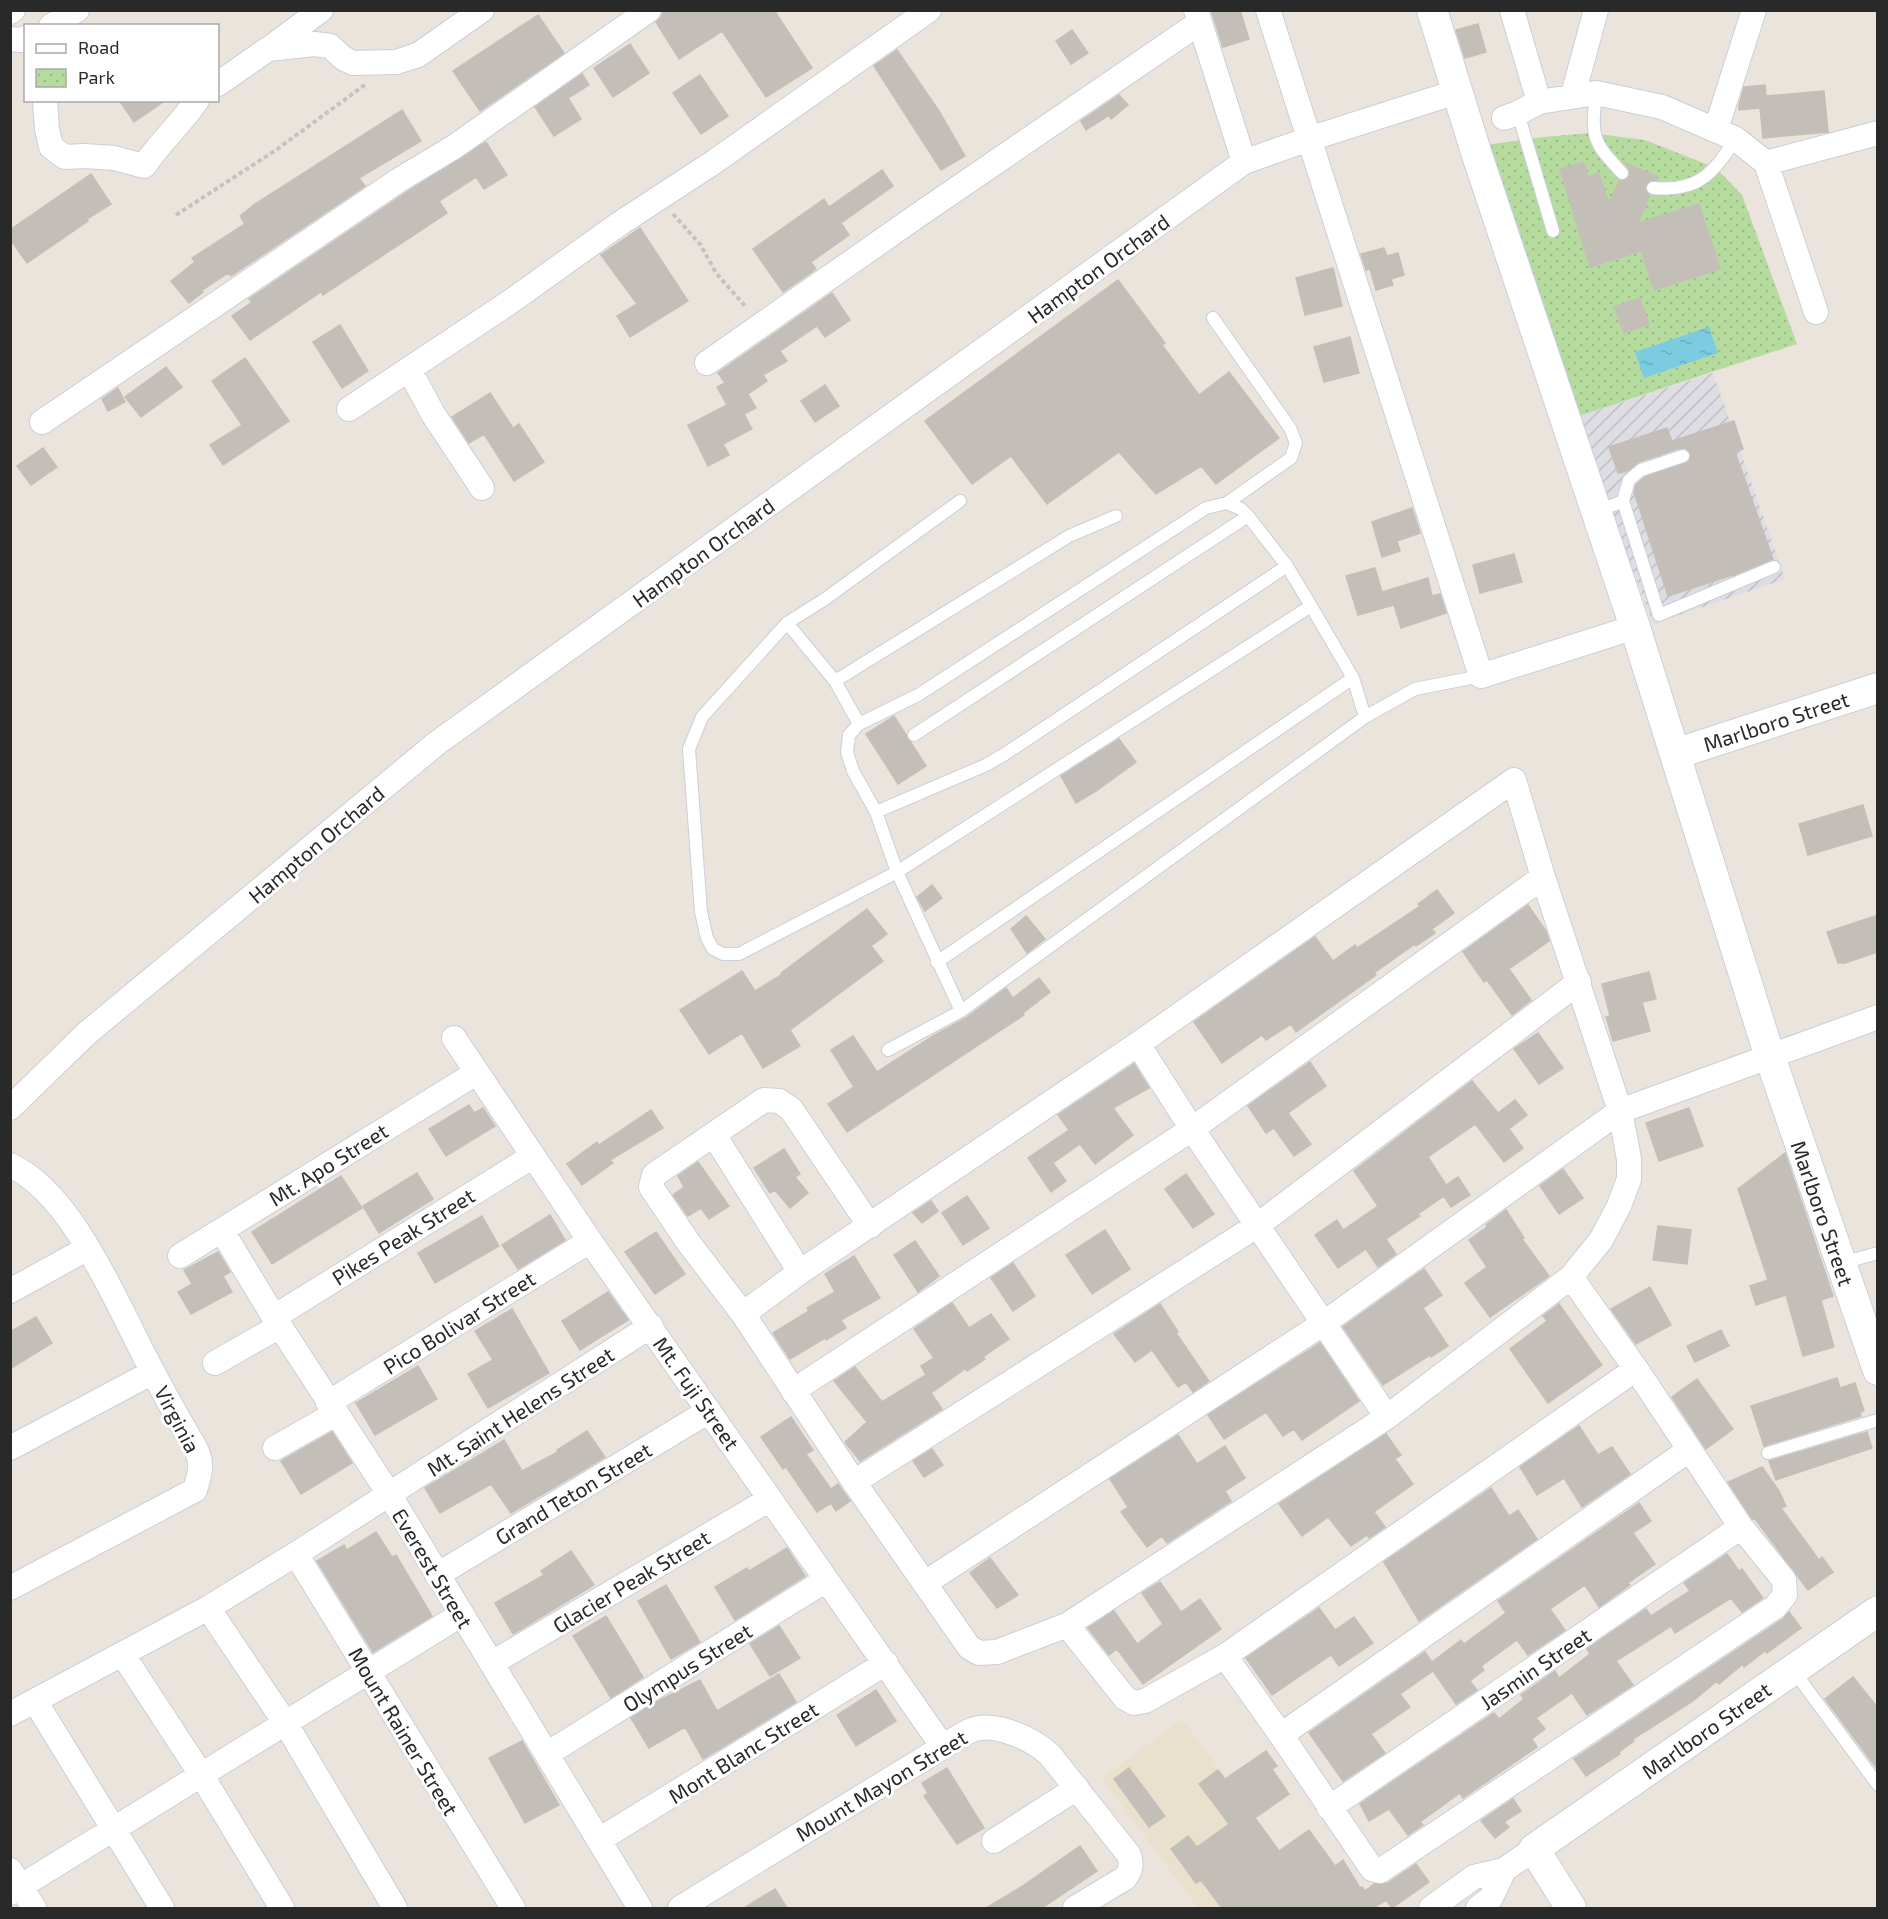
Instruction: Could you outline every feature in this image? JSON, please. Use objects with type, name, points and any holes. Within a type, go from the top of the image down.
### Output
[{"type":"street","points":[[54,24],[76,10]]},
{"type":"street","points":[[219,83],[321,10]]},
{"type":"street","points":[[268,49],[323,45],[330,46],[353,63],[396,62],[418,55],[482,10]]},
{"type":"street","points":[[42,422],[399,180],[454,147],[649,10]]},
{"type":"street","points":[[349,409],[510,302],[658,197],[714,162],[929,10]]},
{"type":"street","points":[[1268,10],[1481,676],[1647,621]]},
{"type":"street","name":"Marlboro Street","points":[[1432,10],[1456,92],[1553,384],[1610,506],[1647,621],[1675,754],[1770,1057],[1878,1370]]},
{"type":"street","points":[[1512,10],[1520,111],[1584,94],[1662,107],[1726,134],[1766,163],[1816,312]]},
{"type":"street","points":[[1584,94],[1596,10]]},
{"type":"street","points":[[1726,134],[1754,10]]},
{"type":"street","points":[[707,363],[763,326],[1198,17],[1244,162]]},
{"type":"street","name":"Hampton Orchard","points":[[10,1108],[86,1034],[437,743],[1244,162],[1456,92]]},
{"type":"street","points":[[45,102],[51,147],[65,157],[114,158],[144,166],[156,148],[174,131],[196,102]]},
{"type":"street","points":[[1766,163],[1878,133]]},
{"type":"street","points":[[409,369],[433,414],[482,488]]},
{"type":"street","name":"Marlboro Street","points":[[1675,754],[1878,688]]},
{"type":"street","points":[[743,1314],[800,1272],[870,1226],[1138,1044],[1514,780],[1543,878],[1620,1111],[1629,1159],[1629,1179],[1601,1240],[1571,1277],[1387,1417],[1067,1625],[996,1652],[979,1653],[969,1647],[854,1482],[743,1314],[688,1242],[651,1187],[654,1175],[764,1100],[779,1101],[791,1109],[870,1226]]},
{"type":"street","points":[[793,1391],[1192,1129],[1543,878]]},
{"type":"street","points":[[854,1482],[1258,1226],[1579,982]]},
{"type":"street","points":[[926,1583],[1324,1323],[1620,1111],[1878,1017]]},
{"type":"street","points":[[10,1083],[86,1034]]},
{"type":"street","name":"Mt. Fuji Street","points":[[454,1038],[590,1241],[943,1747]]},
{"type":"street","points":[[1138,1044],[1192,1129],[1387,1417]]},
{"type":"street","name":"Mt. Apo Street","points":[[180,1256],[476,1072]]},
{"type":"street","points":[[714,1135],[800,1272]]},
{"type":"street","name":"Pikes Peak Street","points":[[215,1363],[533,1156]]},
{"type":"street","points":[[10,1165],[45,1188],[64,1212],[88,1248],[153,1372]]},
{"type":"street","name":"Everest Street","points":[[222,1230],[332,1408],[389,1494],[640,1908]]},
{"type":"street","name":"Pico Bolivar Street","points":[[274,1448],[590,1241]]},
{"type":"street","points":[[10,1290],[88,1248]]},
{"type":"street","points":[[1225,1656],[1372,1869],[1377,1871],[1383,1870],[1775,1607],[1785,1595],[1784,1580],[1741,1527],[1571,1277]]},
{"type":"street","name":"Mt. Saint Helens Street","points":[[10,1714],[208,1608],[651,1326]]},
{"type":"street","points":[[1067,1625],[1125,1698],[1134,1703],[1145,1701],[1225,1656],[1636,1370]]},
{"type":"street","name":"Virginia","points":[[10,1448],[153,1372],[199,1456],[200,1474],[195,1490],[10,1588]]},
{"type":"street","name":"Grand Teton Street","points":[[437,1575],[709,1411]]},
{"type":"street","points":[[1281,1734],[1689,1450]]},
{"type":"street","name":"Glacier Peak Street","points":[[492,1663],[770,1499]]},
{"type":"street","name":"Jasmin Street","points":[[1329,1808],[1741,1527]]},
{"type":"street","name":"Mount Rainer Street","points":[[296,1554],[513,1908]]},
{"type":"street","name":"Olympus Street","points":[[547,1754],[826,1580]]},
{"type":"street","points":[[208,1608],[286,1724],[395,1908]]},
{"type":"street","name":"Marlboro Street","points":[[1534,1849],[1878,1611]]},
{"type":"street","points":[[34,1908],[14,1884],[114,1830],[462,1614]]},
{"type":"street","points":[[123,1655],[202,1776],[282,1908]]},
{"type":"street","name":"Mont Blanc Street","points":[[599,1840],[886,1663]]},
{"type":"street","points":[[35,1701],[162,1908]]},
{"type":"street","name":"Mount Mayon Street","points":[[680,1908],[971,1730],[991,1727],[1041,1747],[1077,1788],[1129,1855],[1130,1871],[1125,1878],[1075,1908]]},
{"type":"street","points":[[994,1841],[1077,1788]]},
{"type":"street","points":[[1431,1908],[1473,1877],[1504,1870],[1534,1849],[1571,1908]]},
{"type":"street","points":[[1478,1908],[1491,1898],[1504,1870]]},
{"type":"lane","points":[[1584,94],[1594,121],[1595,137],[1601,150],[1622,173]]},
{"type":"lane","points":[[1520,111],[1553,231]]},
{"type":"lane","points":[[1653,188],[1672,190],[1705,179],[1716,169],[1726,134]]},
{"type":"lane","points":[[961,1011],[897,872],[876,812],[853,771],[847,752],[849,735],[859,723],[918,695],[1206,508],[1227,503],[1291,458],[1296,443],[1290,428],[1213,318]]},
{"type":"lane","points":[[1610,506],[1629,480],[1641,470],[1683,456]]},
{"type":"lane","points":[[960,501],[825,599],[787,623],[702,717],[689,749],[701,912],[707,938],[713,949],[723,954],[739,954],[897,872],[1311,606]]},
{"type":"lane","points":[[1227,503],[1241,509],[1248,516],[1287,566],[1353,678],[1365,717]]},
{"type":"lane","points":[[835,681],[1069,536],[1116,516]]},
{"type":"lane","points":[[914,735],[1248,516]]},
{"type":"lane","points":[[876,812],[986,765],[1005,754],[1287,566]]},
{"type":"lane","points":[[1647,621],[1774,567]]},
{"type":"lane","points":[[787,623],[835,681],[859,723]]},
{"type":"lane","points":[[888,1050],[961,1011],[1365,717],[1415,689],[1481,676]]},
{"type":"lane","points":[[937,962],[1353,678]]},
{"type":"lane","points":[[1840,1263],[1878,1253]]},
{"type":"lane","points":[[1768,1453],[1878,1420]]},
{"type":"lane","points":[[1793,1669],[1878,1785]]},
{"type":"path","points":[[176,215],[276,150],[396,62]]},
{"type":"path","points":[[658,197],[700,244],[722,281],[763,326]]},
{"type":"shaded area","points":[[1713,373],[1785,579],[1653,624],[1576,417]]},
{"type":"shaded area","points":[[1182,1719],[1322,1908],[1198,1908],[1102,1778]]},
{"type":"green space","points":[[1590,133],[1645,140],[1716,168],[1742,195],[1797,344],[1576,417],[1477,146]]},
{"type":"water","points":[[1709,327],[1718,353],[1644,378],[1635,352]]},
{"type":"building","points":[[663,10],[774,10],[812,68],[766,97],[722,31],[679,59],[656,22],[662,16]]},
{"type":"building","points":[[1220,10],[1240,10],[1249,39],[1223,47],[1212,13]]},
{"type":"building","points":[[538,15],[564,53],[480,111],[453,71]]},
{"type":"building","points":[[1478,24],[1486,52],[1465,58],[1456,30]]},
{"type":"building","points":[[1072,30],[1088,53],[1071,64],[1056,41]]},
{"type":"building","points":[[630,44],[649,73],[613,97],[594,68]]},
{"type":"building","points":[[897,50],[939,111],[965,156],[941,170],[874,66]]},
{"type":"building","points":[[582,74],[589,85],[568,98],[581,119],[554,136],[535,107]]},
{"type":"building","points":[[700,75],[728,116],[701,134],[673,93]]},
{"type":"building","points":[[1765,85],[1766,96],[1824,91],[1828,132],[1763,138],[1760,108],[1739,110],[1739,105],[1744,87]]},
{"type":"building","points":[[1119,95],[1128,105],[1111,119],[1109,115],[1086,130],[1081,121]]},
{"type":"building","points":[[120,102],[163,102],[134,122]]},
{"type":"building","points":[[402,110],[421,141],[359,178],[365,186],[231,276],[228,273],[202,290],[203,292],[189,303],[171,281],[195,262],[192,258],[245,224],[240,216],[255,204]]},
{"type":"building","points":[[486,142],[507,175],[484,189],[476,177],[439,201],[447,213],[323,295],[321,292],[250,340],[232,316],[252,302],[249,299],[407,192]]},
{"type":"building","points":[[1584,162],[1588,177],[1599,173],[1609,204],[1619,181],[1624,181],[1630,176],[1626,163],[1658,177],[1657,180],[1646,184],[1646,191],[1650,195],[1638,223],[1699,204],[1720,269],[1654,290],[1641,251],[1590,267],[1560,169]]},
{"type":"building","points":[[882,170],[893,186],[841,223],[849,235],[811,262],[816,269],[783,292],[753,249],[824,199],[829,207]]},
{"type":"building","points":[[91,174],[111,204],[27,263],[10,239],[10,230]]},
{"type":"building","points":[[640,228],[688,301],[630,337],[617,316],[637,304],[601,255]]},
{"type":"building","points":[[1384,248],[1387,256],[1398,253],[1404,275],[1391,279],[1393,285],[1376,290],[1370,269],[1366,270],[1361,254]]},
{"type":"building","points":[[1333,268],[1342,306],[1305,315],[1296,278]]},
{"type":"building","points":[[1118,280],[1165,343],[1162,345],[1199,395],[1229,372],[1279,438],[1216,484],[1201,466],[1156,494],[1119,452],[1047,504],[1011,456],[972,484],[925,421]]},
{"type":"building","points":[[832,293],[850,320],[825,337],[817,326],[780,351],[787,361],[763,375],[767,381],[748,394],[756,408],[744,414],[752,429],[723,444],[729,455],[708,466],[688,425],[727,405],[717,387],[725,383],[718,373]]},
{"type":"building","points":[[1640,298],[1649,324],[1624,333],[1614,307]]},
{"type":"building","points":[[340,325],[368,371],[342,388],[313,342]]},
{"type":"building","points":[[1350,337],[1359,373],[1324,382],[1314,347]]},
{"type":"building","points":[[245,358],[289,421],[223,465],[210,445],[242,425],[212,381]]},
{"type":"building","points":[[166,367],[182,387],[141,417],[125,397]]},
{"type":"building","points":[[825,385],[839,406],[815,422],[801,401]]},
{"type":"building","points":[[118,388],[125,402],[108,411],[102,399]]},
{"type":"building","points":[[490,393],[513,428],[519,424],[544,462],[514,481],[484,434],[469,443],[452,417]]},
{"type":"building","points":[[1734,421],[1743,449],[1735,452],[1773,559],[1739,573],[1668,596],[1634,492],[1636,485],[1645,477],[1689,462],[1691,453],[1685,448],[1680,448],[1638,462],[1627,471],[1618,473],[1609,447],[1667,428],[1672,441]]},
{"type":"building","points":[[43,448],[57,467],[31,485],[17,466]]},
{"type":"building","points":[[1412,508],[1420,533],[1397,541],[1400,551],[1382,557],[1372,522]]},
{"type":"building","points":[[1514,554],[1522,582],[1480,593],[1473,565]]},
{"type":"building","points":[[1375,568],[1382,592],[1428,578],[1432,596],[1440,594],[1446,613],[1401,628],[1394,605],[1358,615],[1346,576]]},
{"type":"building","points":[[894,716],[926,766],[898,784],[866,734]]},
{"type":"building","points":[[1119,739],[1136,762],[1076,803],[1061,776]]},
{"type":"building","points":[[1863,805],[1872,836],[1808,855],[1799,824]]},
{"type":"building","points":[[932,885],[942,898],[925,911],[917,897]]},
{"type":"building","points":[[1437,890],[1454,913],[1432,929],[1435,933],[1374,973],[1376,975],[1296,1032],[1291,1024],[1266,1040],[1262,1035],[1222,1063],[1194,1022],[1315,937],[1333,961],[1355,945],[1357,948],[1420,906],[1418,904]]},
{"type":"building","points":[[1528,905],[1546,931],[1549,941],[1509,969],[1531,1000],[1512,1015],[1487,980],[1484,982],[1463,952]]},
{"type":"building","points":[[867,909],[887,934],[871,946],[883,961],[790,1030],[800,1046],[763,1068],[742,1033],[709,1054],[680,1010],[742,971],[755,991],[783,974],[781,973]]},
{"type":"building","points":[[1878,915],[1878,952],[1845,963],[1838,963],[1827,932]]},
{"type":"building","points":[[1026,916],[1045,939],[1027,953],[1011,929]]},
{"type":"building","points":[[1649,972],[1656,999],[1642,1002],[1650,1031],[1613,1041],[1606,1017],[1610,1016],[1602,984]]},
{"type":"building","points":[[1039,978],[1050,992],[1023,1013],[1024,1015],[847,1132],[828,1104],[854,1087],[831,1050],[853,1036],[877,1072],[966,1018],[1006,988],[1013,998]]},
{"type":"building","points":[[1538,1033],[1563,1068],[1539,1084],[1514,1049]]},
{"type":"building","points":[[1310,1062],[1326,1086],[1288,1113],[1311,1144],[1294,1156],[1274,1128],[1266,1133],[1248,1106]]},
{"type":"building","points":[[1134,1064],[1149,1088],[1113,1108],[1133,1135],[1095,1164],[1080,1144],[1053,1163],[1066,1181],[1051,1192],[1028,1158],[1069,1130],[1058,1115]]},
{"type":"building","points":[[1472,1081],[1498,1113],[1515,1100],[1527,1115],[1509,1129],[1523,1148],[1504,1162],[1474,1125],[1428,1157],[1446,1185],[1458,1177],[1470,1195],[1451,1207],[1444,1196],[1386,1239],[1396,1254],[1378,1267],[1366,1249],[1338,1268],[1315,1235],[1337,1220],[1343,1230],[1378,1206],[1354,1171]]},
{"type":"building","points":[[469,1105],[474,1113],[483,1108],[495,1126],[446,1156],[429,1129]]},
{"type":"building","points":[[1689,1108],[1703,1146],[1659,1161],[1646,1123]]},
{"type":"building","points":[[651,1110],[663,1128],[610,1160],[613,1163],[582,1185],[567,1164],[597,1142],[599,1145]]},
{"type":"building","points":[[784,1149],[800,1174],[795,1177],[808,1193],[790,1208],[775,1190],[770,1193],[754,1168]]},
{"type":"building","points":[[1785,1153],[1833,1296],[1821,1300],[1834,1347],[1803,1356],[1786,1295],[1756,1305],[1750,1286],[1768,1280],[1738,1189]]},
{"type":"building","points":[[698,1162],[729,1206],[709,1219],[701,1208],[688,1216],[673,1195],[684,1187],[678,1176]]},
{"type":"building","points":[[1563,1169],[1583,1198],[1559,1214],[1540,1186]]},
{"type":"building","points":[[417,1173],[433,1199],[379,1233],[363,1206]]},
{"type":"building","points":[[1186,1174],[1214,1214],[1193,1228],[1165,1189]]},
{"type":"building","points":[[341,1176],[362,1208],[272,1264],[252,1232]]},
{"type":"building","points":[[967,1196],[989,1228],[963,1245],[942,1213]]},
{"type":"building","points":[[931,1201],[938,1211],[922,1223],[913,1213]]},
{"type":"building","points":[[1506,1210],[1524,1238],[1522,1239],[1549,1276],[1490,1317],[1465,1283],[1487,1267],[1469,1240]]},
{"type":"building","points":[[550,1215],[565,1240],[518,1269],[502,1245]]},
{"type":"building","points":[[482,1216],[499,1246],[435,1283],[418,1253]]},
{"type":"building","points":[[1658,1226],[1691,1230],[1687,1264],[1653,1260]]},
{"type":"building","points":[[1105,1230],[1130,1269],[1092,1294],[1066,1255]]},
{"type":"building","points":[[656,1232],[685,1274],[655,1294],[625,1252]]},
{"type":"building","points":[[915,1241],[939,1276],[918,1292],[894,1255]]},
{"type":"building","points":[[218,1252],[230,1272],[223,1276],[232,1292],[191,1314],[178,1292],[192,1284],[184,1270]]},
{"type":"building","points":[[854,1256],[880,1298],[841,1320],[846,1328],[790,1359],[773,1333],[809,1311],[807,1308],[835,1292],[825,1274]]},
{"type":"building","points":[[1013,1263],[1035,1296],[1013,1311],[991,1278]]},
{"type":"building","points":[[1424,1269],[1442,1295],[1423,1308],[1448,1346],[1383,1385],[1343,1327]]},
{"type":"building","points":[[1650,1287],[1671,1325],[1636,1344],[1611,1309]]},
{"type":"building","points":[[608,1292],[628,1320],[580,1350],[562,1321]]},
{"type":"building","points":[[952,1303],[969,1328],[991,1314],[1009,1339],[983,1357],[985,1359],[967,1371],[965,1369],[931,1393],[942,1409],[860,1461],[845,1442],[867,1422],[834,1381],[855,1367],[882,1402],[926,1375],[921,1366],[934,1358],[914,1329]]},
{"type":"building","points":[[1160,1304],[1178,1332],[1176,1333],[1209,1381],[1193,1392],[1186,1382],[1178,1387],[1152,1350],[1135,1362],[1114,1334]]},
{"type":"building","points":[[1559,1304],[1602,1365],[1548,1403],[1510,1349],[1547,1321],[1543,1316]]},
{"type":"building","points":[[512,1309],[549,1373],[488,1408],[468,1374],[493,1360],[475,1331]]},
{"type":"building","points":[[36,1317],[52,1343],[10,1369],[10,1332]]},
{"type":"building","points":[[1721,1330],[1729,1346],[1695,1362],[1687,1346]]},
{"type":"building","points":[[1320,1343],[1359,1401],[1302,1440],[1294,1429],[1283,1436],[1266,1412],[1224,1439],[1208,1415]]},
{"type":"building","points":[[418,1366],[437,1399],[375,1435],[356,1403]]},
{"type":"building","points":[[1837,1378],[1840,1388],[1855,1383],[1864,1411],[1860,1412],[1861,1416],[1764,1446],[1751,1406]]},
{"type":"building","points":[[1697,1379],[1733,1429],[1706,1449],[1672,1397]]},
{"type":"building","points":[[791,1417],[813,1450],[806,1454],[831,1489],[838,1484],[850,1501],[836,1511],[831,1503],[817,1512],[786,1467],[783,1469],[761,1437]]},
{"type":"building","points":[[1579,1426],[1598,1455],[1612,1447],[1630,1474],[1582,1507],[1564,1478],[1537,1495],[1520,1467]]},
{"type":"building","points":[[587,1431],[605,1457],[511,1513],[491,1484],[440,1513],[425,1488],[504,1440],[522,1471],[558,1452],[557,1450]]},
{"type":"building","points":[[332,1432],[352,1463],[301,1494],[281,1461]]},
{"type":"building","points":[[1867,1432],[1872,1448],[1776,1480],[1769,1461]]},
{"type":"building","points":[[1386,1434],[1401,1455],[1395,1459],[1413,1484],[1374,1512],[1385,1527],[1351,1546],[1328,1517],[1302,1536],[1279,1504]]},
{"type":"building","points":[[1178,1435],[1197,1464],[1225,1446],[1245,1478],[1225,1491],[1231,1501],[1167,1543],[1162,1536],[1147,1547],[1121,1512],[1128,1507],[1110,1479]]},
{"type":"building","points":[[932,1449],[943,1465],[924,1477],[913,1461]]},
{"type":"building","points":[[1762,1467],[1779,1491],[1786,1506],[1781,1508],[1819,1560],[1822,1557],[1833,1572],[1808,1590],[1755,1519],[1752,1519],[1728,1482]]},
{"type":"building","points":[[1491,1488],[1509,1516],[1518,1510],[1537,1539],[1419,1621],[1384,1562]]},
{"type":"building","points":[[1639,1503],[1651,1521],[1633,1533],[1655,1564],[1599,1607],[1585,1585],[1550,1609],[1565,1630],[1528,1655],[1517,1640],[1481,1666],[1484,1670],[1470,1681],[1477,1690],[1456,1704],[1433,1671],[1400,1694],[1410,1707],[1371,1734],[1385,1753],[1343,1781],[1309,1733],[1425,1652],[1432,1662],[1461,1640],[1464,1644],[1506,1613],[1498,1601]]},
{"type":"building","points":[[376,1532],[392,1557],[396,1555],[432,1616],[373,1652],[317,1561],[344,1545],[347,1550]]},
{"type":"building","points":[[787,1548],[805,1576],[735,1620],[715,1587],[747,1568],[749,1571]]},
{"type":"building","points":[[571,1551],[594,1585],[513,1634],[495,1603],[544,1575],[541,1571]]},
{"type":"building","points":[[1727,1554],[1739,1571],[1742,1569],[1763,1598],[1742,1612],[1731,1598],[1675,1633],[1671,1626],[1616,1661],[1633,1685],[1587,1715],[1572,1693],[1536,1718],[1545,1729],[1532,1739],[1537,1747],[1463,1798],[1460,1793],[1420,1822],[1423,1825],[1408,1835],[1389,1809],[1369,1821],[1360,1804],[1494,1713],[1499,1719],[1524,1699],[1521,1695],[1555,1671],[1559,1678],[1590,1654],[1587,1649],[1646,1609],[1651,1616],[1690,1591],[1684,1583]]},
{"type":"building","points":[[990,1558],[1018,1595],[997,1608],[970,1573]]},
{"type":"building","points":[[1160,1582],[1181,1612],[1200,1599],[1221,1629],[1143,1684],[1117,1649],[1109,1655],[1088,1628],[1114,1611],[1137,1644],[1163,1624],[1142,1593]]},
{"type":"building","points":[[666,1585],[700,1642],[671,1659],[638,1601]]},
{"type":"building","points":[[1319,1608],[1335,1630],[1354,1617],[1373,1643],[1339,1666],[1331,1655],[1272,1695],[1246,1658]]},
{"type":"building","points":[[1789,1612],[1801,1628],[1767,1653],[1765,1651],[1744,1667],[1743,1664],[1719,1684],[1717,1681],[1693,1701],[1633,1739],[1634,1741],[1619,1752],[1620,1754],[1586,1776],[1574,1759],[1783,1619]]},
{"type":"building","points":[[606,1616],[643,1677],[611,1698],[573,1636]]},
{"type":"building","points":[[779,1626],[800,1658],[770,1676],[750,1644]]},
{"type":"building","points":[[779,1674],[796,1702],[703,1759],[685,1727],[649,1748],[631,1718],[658,1701],[700,1680],[717,1711]]},
{"type":"building","points":[[1853,1677],[1878,1708],[1878,1770],[1825,1699]]},
{"type":"building","points":[[876,1690],[896,1721],[856,1746],[837,1715]]},
{"type":"building","points":[[522,1741],[559,1805],[525,1823],[489,1758]]},
{"type":"building","points":[[1266,1751],[1277,1766],[1272,1769],[1289,1794],[1255,1818],[1279,1851],[1309,1830],[1335,1866],[1343,1860],[1360,1888],[1362,1887],[1365,1891],[1374,1884],[1388,1883],[1416,1864],[1429,1882],[1392,1908],[1386,1900],[1376,1908],[1222,1908],[1201,1880],[1196,1883],[1171,1849],[1188,1836],[1197,1847],[1229,1824],[1199,1784],[1218,1770],[1225,1779]]},
{"type":"building","points":[[947,1768],[984,1828],[957,1844],[924,1796],[928,1793],[922,1783]]},
{"type":"building","points":[[1129,1768],[1165,1816],[1149,1827],[1114,1779]]},
{"type":"building","points":[[1513,1799],[1521,1811],[1504,1822],[1509,1827],[1495,1838],[1481,1821]]},
{"type":"building","points":[[1080,1846],[1097,1871],[1042,1908],[986,1908],[1021,1887]]},
{"type":"building","points":[[775,1889],[787,1908],[744,1908]]}]
